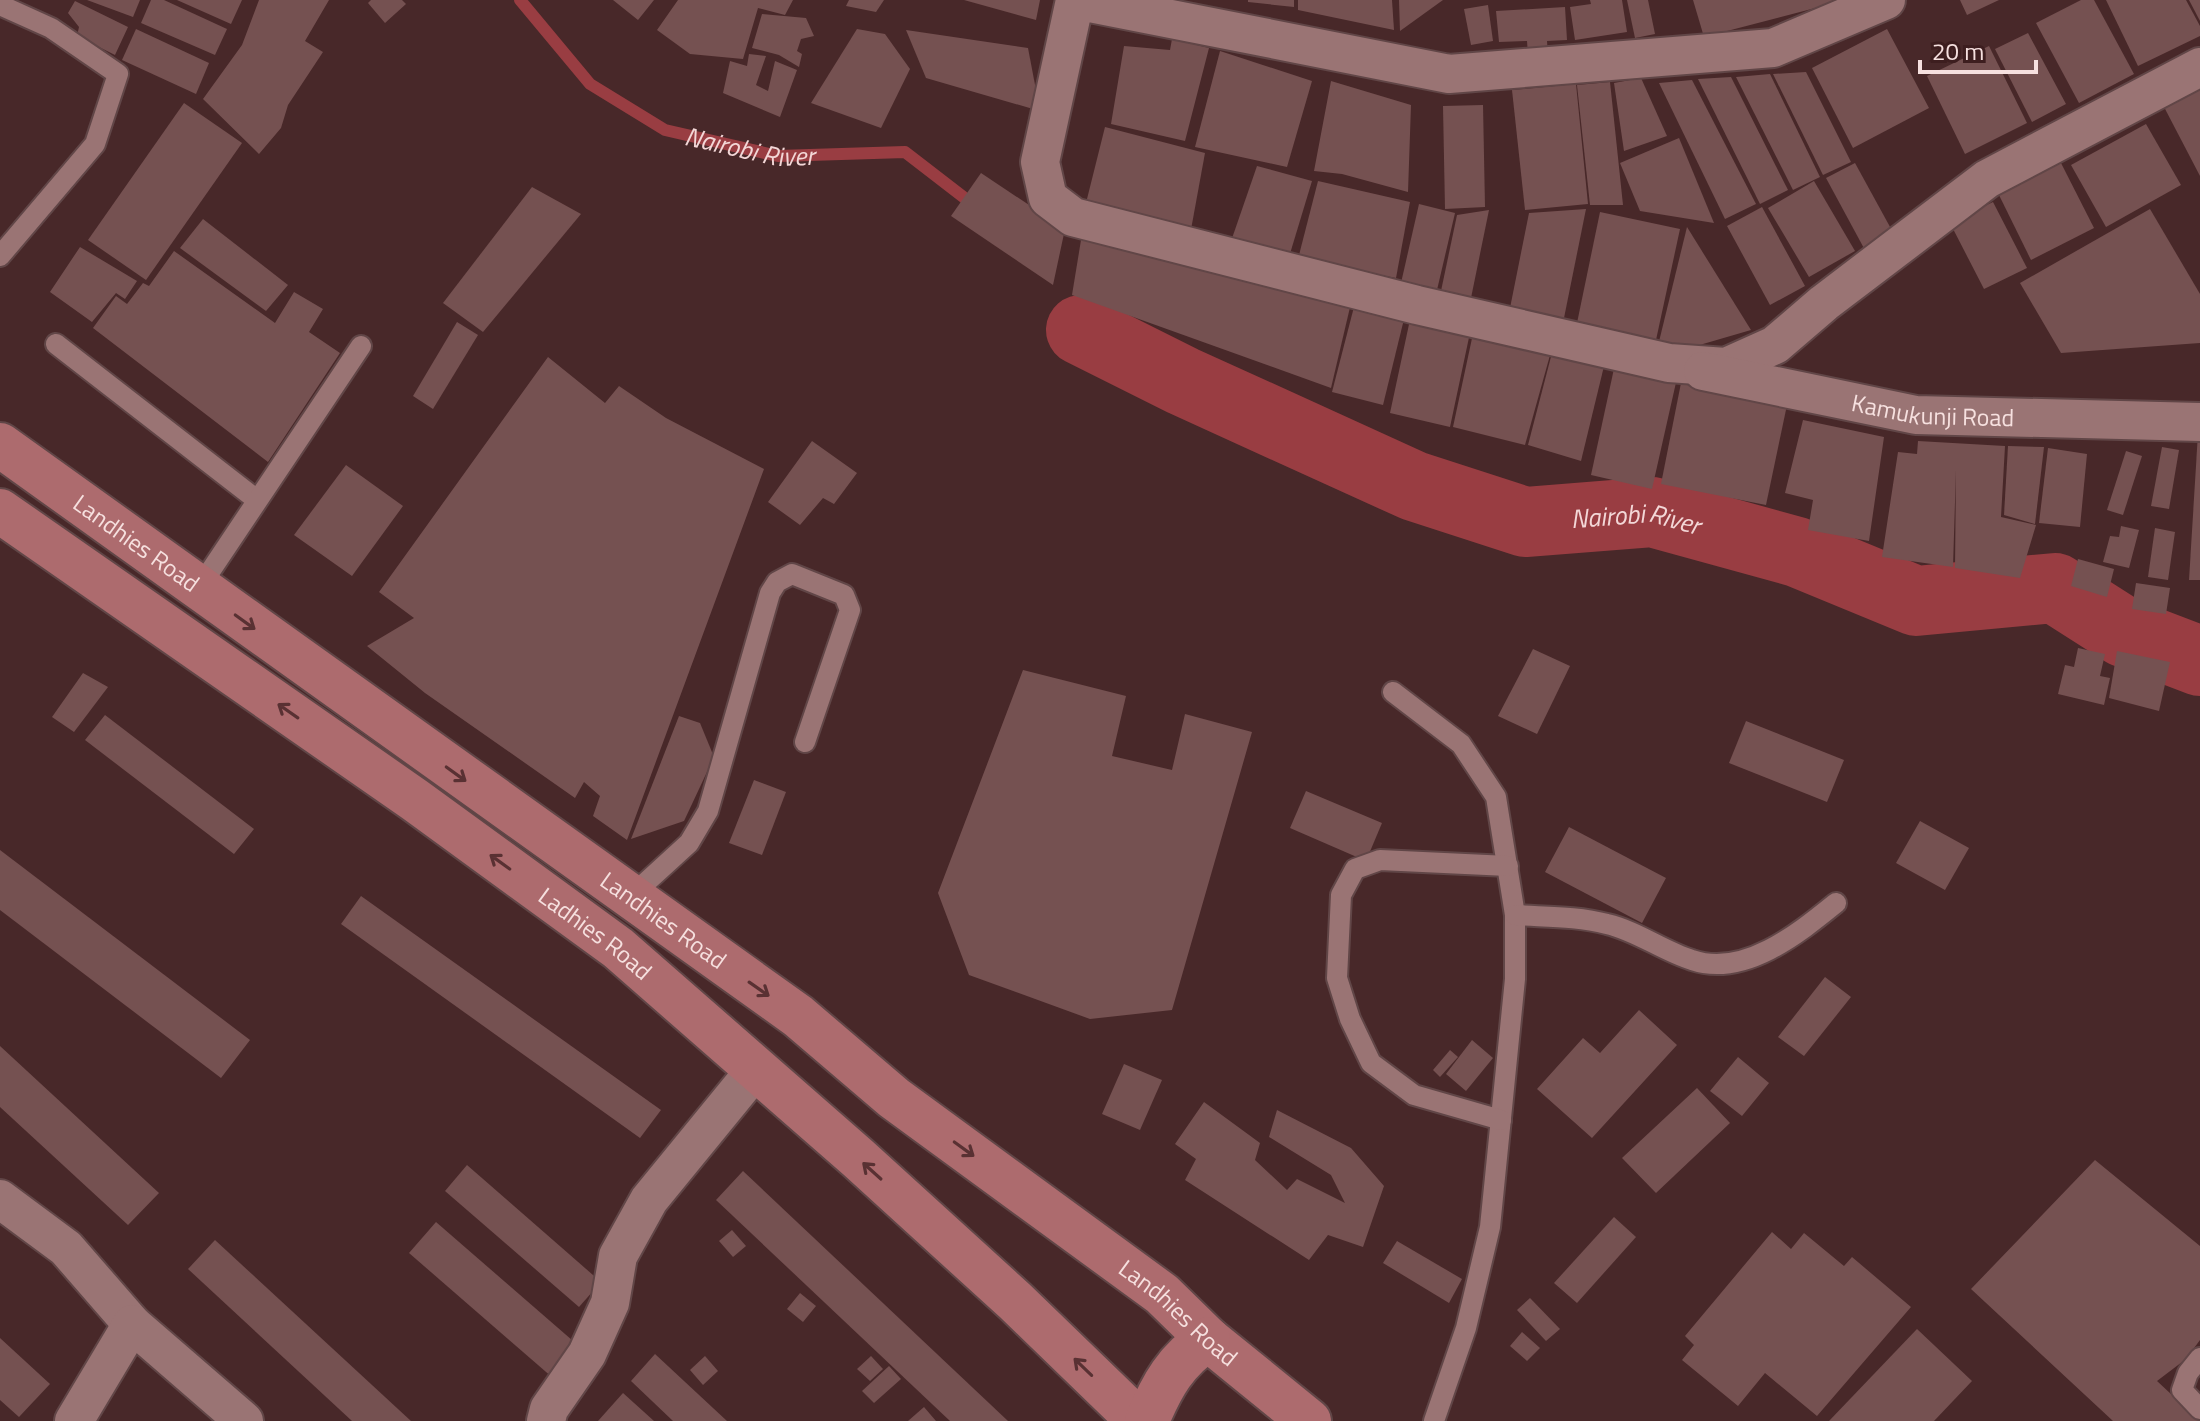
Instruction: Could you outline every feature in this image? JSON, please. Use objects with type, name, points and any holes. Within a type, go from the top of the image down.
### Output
[{"type":"main road","name":"Landhies Road","points":[[0,445],[798,1016],[894,1098],[1162,1294],[1208,1339],[1309,1421]]},
{"type":"main road","name":"Ladhies Road","points":[[0,511],[415,800],[605,939],[756,1069],[1015,1301],[1139,1421]]},
{"type":"main road","points":[[1147,1421],[1170,1372],[1188,1352],[1208,1339]]},
{"type":"street","points":[[1886,0],[1773,48],[1449,74],[1075,0],[1040,162],[1048,198],[1073,217],[1417,305],[1669,363],[1726,367],[1775,345],[1824,303],[1987,179],[2200,67]]},
{"type":"street","name":"Kamukunji Road","points":[[1669,363],[1916,415],[2200,422]]},
{"type":"street","points":[[546,1421],[549,1409],[593,1341],[610,1303],[618,1256],[649,1200],[756,1069]]},
{"type":"street","points":[[0,1199],[66,1248],[132,1324],[244,1421]]},
{"type":"street","points":[[74,1421],[132,1324]]},
{"type":"lane","points":[[0,5],[51,28],[118,74],[95,144],[0,256]]},
{"type":"lane","points":[[56,344],[257,500]]},
{"type":"lane","points":[[199,588],[361,346]]},
{"type":"lane","points":[[630,897],[689,843],[708,811],[770,593],[777,582],[792,574],[844,595],[850,610],[805,742]]},
{"type":"lane","points":[[1393,692],[1461,744],[1496,797],[1515,915],[1515,979],[1490,1227],[1466,1328],[1434,1421]]},
{"type":"lane","points":[[1501,1120],[1414,1095],[1371,1063],[1350,1019],[1337,978],[1341,895],[1355,869],[1380,860],[1508,866]]},
{"type":"lane","points":[[1515,915],[1609,924],[1694,961],[1720,963],[1756,955],[1795,936],[1836,903]]},
{"type":"lane","points":[[2200,1358],[2188,1373],[2182,1390],[2200,1409]]},
{"type":"building","points":[[87,0],[140,0],[133,17]]},
{"type":"building","points":[[151,0],[164,0],[227,29],[215,55],[141,23]]},
{"type":"building","points":[[177,0],[242,0],[231,24]]},
{"type":"building","points":[[259,0],[329,0],[305,41],[323,52],[288,105],[281,128],[259,154],[203,99],[242,45]]},
{"type":"building","points":[[371,0],[402,0],[406,4],[385,23],[368,3]]},
{"type":"building","points":[[613,0],[654,0],[638,20]]},
{"type":"building","points":[[678,0],[793,0],[785,15],[758,8],[743,59],[690,54],[657,30]]},
{"type":"building","points":[[849,0],[884,0],[876,12],[846,6]]},
{"type":"building","points":[[964,0],[1040,0],[1036,20]]},
{"type":"building","points":[[1294,0],[1294,7],[1248,2]]},
{"type":"building","points":[[1298,0],[1392,0],[1394,30],[1298,10]]},
{"type":"building","points":[[1399,0],[1443,0],[1400,31]]},
{"type":"building","points":[[1590,0],[1622,0],[1627,32],[1575,40],[1570,7],[1591,4]]},
{"type":"building","points":[[1627,0],[1648,0],[1655,34],[1635,38]]},
{"type":"building","points":[[1693,0],[1846,0],[1704,37]]},
{"type":"building","points":[[1960,0],[1999,0],[1967,15]]},
{"type":"building","points":[[2081,0],[2094,0],[2134,74],[2079,103],[2036,23]]},
{"type":"building","points":[[2106,0],[2186,0],[2200,26],[2200,36],[2138,66]]},
{"type":"building","points":[[2189,0],[2200,0],[2200,21]]},
{"type":"building","points":[[75,1],[128,27],[115,55],[77,36],[79,27],[68,13]]},
{"type":"building","points":[[1488,5],[1493,41],[1471,45],[1464,9]]},
{"type":"building","points":[[1565,7],[1567,40],[1547,41],[1548,54],[1528,55],[1527,41],[1499,42],[1496,11]]},
{"type":"building","points":[[762,14],[806,18],[814,36],[801,39],[797,51],[802,54],[799,67],[779,55],[752,48]]},
{"type":"building","points":[[136,29],[209,63],[196,94],[122,60]]},
{"type":"building","points":[[857,29],[885,34],[910,69],[881,128],[811,103]]},
{"type":"building","points":[[1887,29],[1929,108],[1853,148],[1812,68]]},
{"type":"building","points":[[906,30],[1028,48],[1040,111],[926,78]]},
{"type":"building","points":[[2028,33],[2066,104],[2032,122],[1995,49]]},
{"type":"building","points":[[1172,39],[1209,48],[1185,141],[1111,124],[1124,46],[1170,50]]},
{"type":"building","points":[[1989,46],[2027,123],[1965,154],[1927,76]]},
{"type":"building","points":[[1220,51],[1312,81],[1287,167],[1195,147]]},
{"type":"building","points":[[749,54],[766,56],[756,85],[768,91],[775,61],[797,70],[780,117],[723,93],[730,61],[747,66]]},
{"type":"building","points":[[1806,72],[1851,162],[1823,175],[1773,74]]},
{"type":"building","points":[[1770,74],[1820,177],[1793,190],[1736,77]]},
{"type":"building","points":[[1731,77],[1788,190],[1760,204],[1698,79]]},
{"type":"building","points":[[1641,78],[1667,136],[1624,151],[1614,83]]},
{"type":"building","points":[[1692,80],[1756,204],[1725,219],[1659,83]]},
{"type":"building","points":[[1331,81],[1411,105],[1408,192],[1342,174],[1314,171]]},
{"type":"building","points":[[1610,82],[1623,205],[1590,205],[1577,85]]},
{"type":"building","points":[[1576,84],[1588,204],[1525,210],[1512,90]]},
{"type":"building","points":[[2200,85],[2200,176],[2163,105]]},
{"type":"building","points":[[184,103],[242,143],[146,280],[88,240]]},
{"type":"building","points":[[1483,105],[1485,207],[1445,209],[1443,106]]},
{"type":"building","points":[[2146,124],[2181,185],[2106,227],[2071,165]]},
{"type":"building","points":[[1105,127],[1205,153],[1190,235],[1084,211]]},
{"type":"building","points":[[1679,138],[1714,223],[1640,211],[1620,163]]},
{"type":"building","points":[[1855,163],[1895,236],[1866,252],[1826,178]]},
{"type":"building","points":[[2061,163],[2094,228],[2031,260],[1998,193]]},
{"type":"building","points":[[1257,166],[1312,181],[1289,257],[1229,247]]},
{"type":"building","points":[[981,173],[1065,229],[1053,285],[951,216]]},
{"type":"building","points":[[1318,181],[1410,202],[1396,278],[1298,259]]},
{"type":"building","points":[[1814,181],[1855,251],[1809,277],[1768,208]]},
{"type":"building","points":[[532,187],[581,214],[483,332],[443,303]]},
{"type":"building","points":[[1993,202],[2027,268],[1984,289],[1950,223]]},
{"type":"building","points":[[1419,204],[1455,213],[1437,290],[1401,283]]},
{"type":"building","points":[[1762,207],[1805,286],[1770,305],[1727,226]]},
{"type":"building","points":[[1586,209],[1563,323],[1509,313],[1529,213]]},
{"type":"building","points":[[2150,209],[2200,294],[2200,343],[2061,353],[2020,283]]},
{"type":"building","points":[[1489,210],[1471,298],[1441,291],[1457,215]]},
{"type":"building","points":[[1600,212],[1680,229],[1656,340],[1577,323]]},
{"type":"building","points":[[203,219],[288,285],[266,311],[180,248]]},
{"type":"building","points":[[1687,227],[1751,330],[1655,358]]},
{"type":"building","points":[[1082,234],[1351,303],[1331,388],[1072,295]]},
{"type":"building","points":[[80,247],[137,281],[125,299],[116,293],[92,322],[50,292]]},
{"type":"building","points":[[174,251],[275,323],[294,292],[323,309],[309,332],[340,353],[268,462],[93,328],[116,296],[127,304],[143,283],[149,286]]},
{"type":"building","points":[[1355,303],[1405,315],[1383,405],[1332,392]]},
{"type":"building","points":[[1411,315],[1471,328],[1450,427],[1390,413]]},
{"type":"building","points":[[457,322],[478,335],[433,409],[413,396]]},
{"type":"building","points":[[1474,329],[1552,348],[1525,445],[1453,427]]},
{"type":"building","points":[[1553,349],[1605,362],[1581,461],[1528,445]]},
{"type":"building","points":[[548,357],[605,403],[619,386],[666,418],[764,469],[627,840],[593,816],[600,796],[584,782],[575,798],[425,693],[367,646],[414,618],[379,592]]},
{"type":"building","points":[[1615,364],[1677,378],[1652,489],[1591,475]]},
{"type":"building","points":[[1681,383],[1787,405],[1766,505],[1661,484]]},
{"type":"building","points":[[1803,420],[1884,437],[1869,541],[1808,530],[1813,500],[1785,493]]},
{"type":"building","points":[[2198,433],[2200,580],[2189,580]]},
{"type":"building","points":[[812,441],[857,473],[834,504],[823,498],[800,525],[768,502]]},
{"type":"building","points":[[1918,441],[2005,446],[2001,517],[2036,525],[2020,578],[1955,568],[1956,470],[1953,567],[1882,557],[1898,452],[1917,454]]},
{"type":"building","points":[[2008,446],[2044,447],[2035,524],[2004,515]]},
{"type":"building","points":[[2162,447],[2179,450],[2169,509],[2151,506]]},
{"type":"building","points":[[2048,448],[2087,454],[2080,527],[2039,523]]},
{"type":"building","points":[[2126,451],[2142,456],[2123,515],[2107,510]]},
{"type":"building","points":[[346,465],[403,506],[352,576],[294,535]]},
{"type":"building","points":[[2121,526],[2139,530],[2129,568],[2103,562],[2110,536],[2119,537]]},
{"type":"building","points":[[2155,528],[2175,532],[2168,580],[2148,577]]},
{"type":"building","points":[[2078,559],[2114,569],[2107,597],[2071,586]]},
{"type":"building","points":[[2136,583],[2170,588],[2166,614],[2132,609]]},
{"type":"building","points":[[2078,648],[2105,654],[2100,676],[2110,678],[2104,705],[2058,694],[2065,665],[2074,667]]},
{"type":"building","points":[[1533,649],[1570,666],[1537,734],[1498,716]]},
{"type":"building","points":[[2117,651],[2170,662],[2159,711],[2109,698]]},
{"type":"building","points":[[1023,670],[1126,696],[1112,756],[1172,770],[1185,714],[1252,732],[1172,1010],[1090,1019],[969,975],[938,893]]},
{"type":"building","points":[[83,673],[108,687],[74,732],[52,717]]},
{"type":"building","points":[[105,715],[254,829],[234,854],[85,740]]},
{"type":"building","points":[[679,716],[700,723],[714,757],[684,821],[631,839]]},
{"type":"building","points":[[1746,721],[1844,760],[1827,802],[1729,763]]},
{"type":"building","points":[[754,780],[786,792],[762,855],[729,843]]},
{"type":"building","points":[[1306,791],[1382,823],[1366,861],[1290,828]]},
{"type":"building","points":[[1920,821],[1969,848],[1945,890],[1896,863]]},
{"type":"building","points":[[1569,827],[1666,878],[1642,923],[1545,872]]},
{"type":"building","points":[[0,850],[250,1040],[221,1078],[0,910]]},
{"type":"building","points":[[361,896],[661,1110],[640,1138],[341,924]]},
{"type":"building","points":[[1825,977],[1851,997],[1804,1056],[1778,1037]]},
{"type":"building","points":[[1639,1010],[1677,1045],[1592,1138],[1537,1089],[1583,1038],[1600,1053]]},
{"type":"building","points":[[1472,1040],[1493,1058],[1466,1091],[1446,1074]]},
{"type":"building","points":[[0,1046],[159,1193],[128,1225],[0,1107]]},
{"type":"building","points":[[1450,1050],[1458,1057],[1440,1077],[1433,1070]]},
{"type":"building","points":[[1738,1057],[1769,1083],[1742,1116],[1710,1091]]},
{"type":"building","points":[[1124,1064],[1162,1080],[1140,1130],[1102,1114]]},
{"type":"building","points":[[1697,1088],[1730,1123],[1656,1193],[1622,1158]]},
{"type":"building","points":[[1204,1102],[1260,1143],[1255,1160],[1287,1190],[1297,1179],[1345,1203],[1331,1175],[1269,1137],[1277,1110],[1351,1148],[1384,1186],[1363,1247],[1328,1235],[1309,1260],[1185,1180],[1196,1159],[1175,1144]]},
{"type":"building","points":[[2095,1160],[2200,1246],[2200,1340],[2186,1359],[2157,1381],[2200,1421],[2113,1421],[1971,1289]]},
{"type":"building","points":[[467,1165],[601,1282],[579,1307],[445,1191]]},
{"type":"building","points":[[743,1171],[1008,1421],[950,1421],[716,1200]]},
{"type":"building","points":[[1614,1217],[1636,1237],[1577,1303],[1554,1283]]},
{"type":"building","points":[[436,1222],[580,1347],[553,1378],[409,1253]]},
{"type":"building","points":[[732,1230],[746,1246],[733,1257],[719,1241]]},
{"type":"building","points":[[1772,1232],[1791,1249],[1804,1233],[1844,1266],[1852,1257],[1911,1307],[1817,1416],[1765,1373],[1738,1406],[1682,1360],[1694,1345],[1685,1336]]},
{"type":"building","points":[[215,1240],[411,1421],[352,1421],[188,1269]]},
{"type":"building","points":[[1397,1241],[1462,1279],[1449,1303],[1383,1263]]},
{"type":"building","points":[[800,1293],[816,1306],[803,1322],[787,1309]]},
{"type":"building","points":[[1530,1298],[1560,1329],[1546,1341],[1517,1310]]},
{"type":"building","points":[[1917,1329],[1972,1381],[1934,1421],[1829,1421]]},
{"type":"building","points":[[1522,1332],[1540,1348],[1527,1361],[1510,1346]]},
{"type":"building","points":[[0,1338],[50,1384],[19,1417],[0,1400]]},
{"type":"building","points":[[655,1354],[727,1421],[673,1421],[631,1381]]},
{"type":"building","points":[[705,1356],[718,1371],[703,1385],[690,1370]]},
{"type":"building","points":[[871,1356],[883,1369],[870,1381],[857,1369]]},
{"type":"building","points":[[889,1366],[901,1379],[874,1403],[862,1391]]},
{"type":"building","points":[[623,1393],[654,1421],[598,1421]]},
{"type":"building","points":[[924,1407],[936,1421],[908,1421]]},
{"type":"waterway","name":"Nairobi River","points":[[520,0],[590,84],[665,130],[778,156],[905,152],[975,206]]},
{"type":"waterway","name":"Nairobi River","points":[[1081,330],[1183,381],[1414,486],[1525,522],[1652,512],[1797,552],[1916,601],[2055,588],[2124,632],[2200,661]]}]
